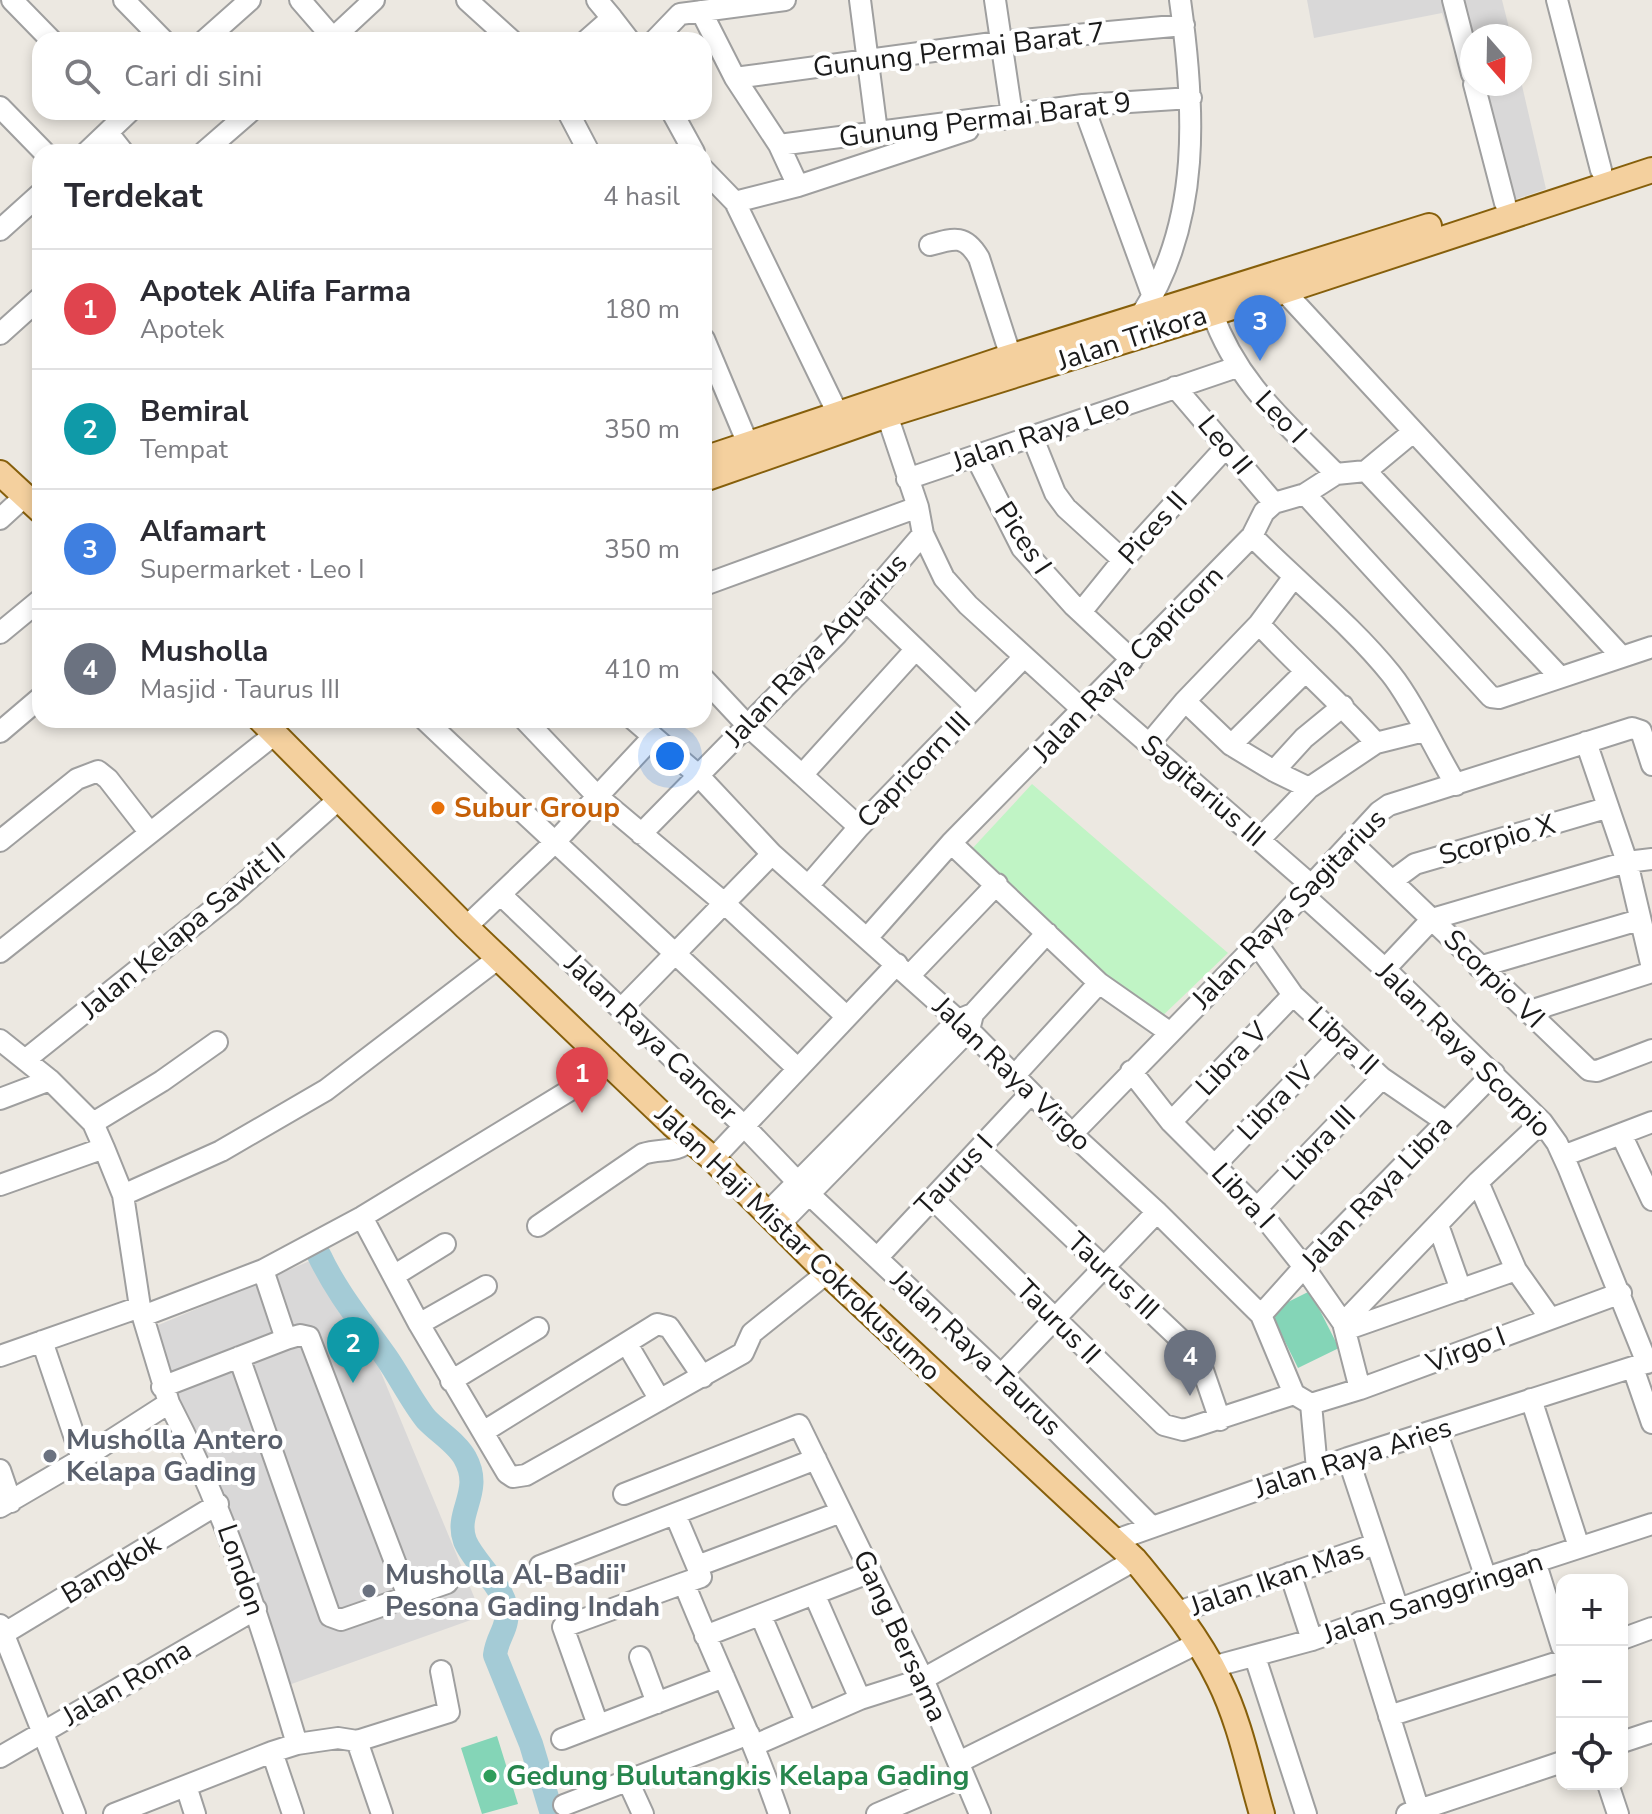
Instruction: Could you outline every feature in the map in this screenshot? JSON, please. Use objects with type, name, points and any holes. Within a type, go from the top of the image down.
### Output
[{"type":"main road","name":"Jalan Trikora","points":[[712,456],[838,414],[1005,365],[1212,312],[1505,203],[1652,153]]},
{"type":"main road","name":"Jalan Trikora","points":[[712,476],[887,415],[1147,306],[1291,282],[1652,170]]},
{"type":"main road","points":[[0,473],[32,502]]},
{"type":"main road","name":"Jalan Haji Mistar Cokrokusumo","points":[[269,728],[466,927],[713,1159],[827,1273],[1135,1560],[1178,1612],[1212,1667],[1231,1706],[1262,1814]]},
{"type":"street","points":[[12,0],[43,32]]},
{"type":"street","points":[[124,0],[155,32]]},
{"type":"street","points":[[300,0],[326,32]]},
{"type":"street","points":[[340,32],[374,0]]},
{"type":"street","points":[[467,0],[502,32]]},
{"type":"street","points":[[597,0],[623,32]]},
{"type":"street","points":[[664,32],[691,8],[785,0]]},
{"type":"street","points":[[860,0],[877,132]]},
{"type":"street","points":[[735,202],[798,186],[1012,115],[995,0]]},
{"type":"street","points":[[1147,306],[1170,259],[1189,182],[1191,98],[1180,0]]},
{"type":"street","points":[[1453,0],[1460,27]]},
{"type":"street","points":[[1557,0],[1601,170]]},
{"type":"street","points":[[212,32],[237,3]]},
{"type":"street","points":[[691,8],[706,32]]},
{"type":"street","points":[[596,32],[612,18]]},
{"type":"street","name":"Gunung Permai Barat 7","points":[[735,78],[1000,42],[1184,25]]},
{"type":"street","points":[[712,41],[779,145],[798,186]]},
{"type":"street","points":[[1477,96],[1505,203]]},
{"type":"street","name":"Gunung Permai Barat 9","points":[[779,145],[1083,105],[1191,98]]},
{"type":"street","points":[[1083,105],[1147,306]]},
{"type":"street","points":[[0,107],[36,144]]},
{"type":"street","points":[[96,144],[119,120]]},
{"type":"street","points":[[213,144],[241,120]]},
{"type":"street","points":[[572,120],[585,144]]},
{"type":"street","points":[[676,120],[690,144]]},
{"type":"street","points":[[108,133],[117,144]]},
{"type":"street","points":[[712,179],[735,202],[838,414]]},
{"type":"street","points":[[0,230],[32,201]]},
{"type":"street","points":[[930,245],[953,239],[966,242],[973,248],[979,258],[1005,365]]},
{"type":"street","points":[[1291,282],[1413,432],[1622,657]]},
{"type":"street","points":[[0,334],[32,305]]},
{"type":"street","name":"Leo I","points":[[1212,312],[1223,342],[1237,367],[1258,394],[1336,474]]},
{"type":"street","points":[[712,358],[748,444]]},
{"type":"street","name":"Jalan Raya Leo","points":[[907,479],[1237,367]]},
{"type":"street","name":"Leo II","points":[[1175,387],[1274,503]]},
{"type":"street","name":"Sagitarius III","points":[[887,415],[918,507],[923,534],[944,578],[1023,658],[1149,744],[1259,840],[1306,890]]},
{"type":"street","points":[[1274,503],[1305,494],[1336,474],[1366,471],[1413,432]]},
{"type":"street","points":[[1032,436],[1055,493],[1066,508],[1123,560]]},
{"type":"street","name":"Pices II","points":[[1081,612],[1123,560],[1226,447]]},
{"type":"street","name":"Pices I","points":[[976,457],[1022,548],[1081,612],[1132,660]]},
{"type":"street","points":[[1366,471],[1560,677]]},
{"type":"street","points":[[1305,494],[1491,697],[1499,698],[1652,647]]},
{"type":"street","points":[[0,519],[32,503]]},
{"type":"street","name":"Jalan Raya Capricorn","points":[[867,938],[951,843],[1252,536],[1264,512],[1274,503]]},
{"type":"street","points":[[712,582],[918,507]]},
{"type":"street","name":"Jalan Raya Aquarius","points":[[641,834],[866,601],[923,534]]},
{"type":"street","points":[[1252,536],[1293,578],[1360,637],[1394,677],[1456,785]]},
{"type":"street","points":[[1149,744],[1185,701],[1259,624],[1293,578]]},
{"type":"street","points":[[866,601],[975,706]]},
{"type":"street","points":[[0,633],[32,607]]},
{"type":"street","points":[[1259,624],[1304,673],[1343,706],[1376,743]]},
{"type":"street","points":[[802,775],[916,649]]},
{"type":"street","name":"Capricorn III","points":[[808,886],[859,827],[1023,658]]},
{"type":"street","points":[[1231,745],[1304,673]]},
{"type":"street","points":[[712,688],[748,726],[859,827]]},
{"type":"street","points":[[1185,701],[1231,745],[1309,788]]},
{"type":"street","points":[[4,730],[32,705]]},
{"type":"street","points":[[1274,771],[1304,738],[1343,706]]},
{"type":"street","points":[[0,952],[150,833],[267,728]]},
{"type":"street","points":[[433,728],[797,1068]]},
{"type":"street","points":[[533,728],[598,797],[723,902],[847,1017]]},
{"type":"street","name":"Jalan Raya Virgo","points":[[642,728],[698,775],[772,854],[903,970],[967,1021],[1031,1093],[1261,1315],[1302,1399],[1317,1469]]},
{"type":"street","name":"Jalan Raya Sagitarius","points":[[1072,1134],[1389,805],[1632,728],[1641,731],[1652,765]]},
{"type":"street","points":[[1259,840],[1309,788],[1376,743],[1424,731]]},
{"type":"street","points":[[466,927],[554,843],[652,738]]},
{"type":"street","points":[[1527,1012],[1652,970],[1627,862],[1606,808],[1586,742]]},
{"type":"street","points":[[0,841],[77,779],[98,771],[108,779],[150,833]]},
{"type":"street","name":"Jalan Kelapa Sawit II","points":[[25,1060],[230,896],[338,800]]},
{"type":"street","name":"Scorpio X","points":[[1392,881],[1415,864],[1606,808]]},
{"type":"street","name":"Scorpio VI","points":[[1351,842],[1591,1071],[1652,1050]]},
{"type":"street","points":[[951,843],[1099,983],[1169,1032]]},
{"type":"street","points":[[622,1008],[772,854]]},
{"type":"street","points":[[1385,969],[1432,919],[1627,862],[1652,859]]},
{"type":"street","points":[[713,1159],[847,1017],[997,884]]},
{"type":"street","name":"Jalan Raya Scorpio","points":[[1306,890],[1542,1122],[1563,1156],[1621,1293],[1644,1364],[1652,1423]]},
{"type":"street","name":"Jalan Raya Cancer","points":[[501,895],[744,1126],[804,1189]]},
{"type":"street","points":[[1479,967],[1639,920]]},
{"type":"street","points":[[774,1218],[967,1021],[1047,933]]},
{"type":"street","name":"Libra II","points":[[1257,944],[1293,995],[1382,1078],[1446,1122]]},
{"type":"street","points":[[123,1195],[221,1151],[326,1090],[500,957]]},
{"type":"street","points":[[1015,1075],[1099,983]]},
{"type":"street","name":"Libra V","points":[[1171,1122],[1293,995]]},
{"type":"street","name":"Libra IV","points":[[1215,1165],[1338,1037]]},
{"type":"street","points":[[0,1040],[50,1080],[93,1123],[162,1081],[217,1042]]},
{"type":"street","points":[[0,1356],[258,1272],[362,1217],[567,1092],[609,1061]]},
{"type":"street","name":"Libra I","points":[[1131,1071],[1171,1122],[1257,1208],[1304,1267],[1344,1326]]},
{"type":"street","name":"Jalan Raya Libra","points":[[1261,1315],[1494,1073]]},
{"type":"street","name":"Libra III","points":[[1257,1208],[1382,1078]]},
{"type":"street","points":[[0,1099],[50,1080]]},
{"type":"street","name":"Taurus I","points":[[877,1258],[1031,1093]]},
{"type":"street","points":[[1344,1326],[1478,1182],[1542,1122]]},
{"type":"street","points":[[1563,1156],[1652,1122]]},
{"type":"street","name":"London","points":[[93,1123],[123,1195],[142,1312],[166,1395],[218,1504],[256,1609],[297,1744]]},
{"type":"street","points":[[1621,1134],[1650,1192]]},
{"type":"street","points":[[538,1226],[643,1154],[654,1150],[678,1150],[690,1140]]},
{"type":"street","points":[[0,1185],[104,1148]]},
{"type":"street","name":"Taurus III","points":[[979,1149],[1198,1356],[1220,1420]]},
{"type":"street","points":[[1478,1182],[1516,1270],[1550,1318]]},
{"type":"street","name":"Jalan Raya Taurus","points":[[804,1189],[1001,1375],[1151,1526]]},
{"type":"street","name":"Taurus II","points":[[932,1198],[1164,1425],[1183,1430],[1193,1427]]},
{"type":"street","points":[[1001,1375],[1157,1212]]},
{"type":"street","points":[[362,1217],[451,1381],[507,1473],[513,1477],[526,1475],[743,1353],[752,1333],[827,1273]]},
{"type":"street","points":[[1438,1225],[1461,1290]]},
{"type":"street","points":[[395,1275],[445,1244]]},
{"type":"street","points":[[1344,1326],[1516,1270]]},
{"type":"street","points":[[258,1272],[282,1341]]},
{"type":"street","points":[[419,1324],[486,1286]]},
{"type":"street","name":"Virgo I","points":[[1193,1427],[1302,1399],[1360,1389],[1621,1293]]},
{"type":"street","points":[[483,1432],[657,1324],[669,1327],[703,1377]]},
{"type":"street","points":[[1344,1326],[1360,1389]]},
{"type":"street","points":[[451,1381],[538,1328]]},
{"type":"street","points":[[0,1470],[5,1504],[82,1459],[166,1395],[239,1357],[306,1335],[311,1339],[408,1596]]},
{"type":"street","points":[[42,1341],[82,1459]]},
{"type":"street","points":[[627,1344],[660,1400]]},
{"type":"street","points":[[239,1357],[330,1616],[341,1620],[447,1583]]},
{"type":"street","name":"Jalan Raya Aries","points":[[1113,1541],[1348,1458],[1644,1364]]},
{"type":"street","points":[[1531,1399],[1579,1547]]},
{"type":"street","name":"Gang Bersama","points":[[624,1494],[799,1425],[923,1679],[980,1814]]},
{"type":"street","points":[[1436,1430],[1486,1578]]},
{"type":"street","points":[[1348,1458],[1398,1609]]},
{"type":"street","points":[[540,1566],[816,1459]]},
{"type":"street","name":"Bangkok","points":[[1,1632],[218,1504]]},
{"type":"street","points":[[697,1566],[841,1512]]},
{"type":"street","points":[[598,1725],[563,1627],[701,1577],[675,1514]]},
{"type":"street","name":"Jalan Sanggringan","points":[[1212,1667],[1312,1640],[1535,1561],[1652,1524]]},
{"type":"street","name":"Jalan Ikan Mas","points":[[1178,1612],[1376,1544]]},
{"type":"street","points":[[564,1805],[627,1779],[923,1679],[1135,1560]]},
{"type":"street","points":[[1535,1561],[1562,1646]]},
{"type":"street","points":[[705,1636],[871,1572]]},
{"type":"street","points":[[1290,1573],[1312,1640]]},
{"type":"street","points":[[684,1583],[752,1739],[779,1814]]},
{"type":"street","points":[[815,1596],[860,1699]]},
{"type":"street","name":"Jalan Roma","points":[[0,1757],[256,1609]]},
{"type":"street","points":[[761,1616],[806,1721]]},
{"type":"street","points":[[1360,1622],[1415,1813],[1556,1764]]},
{"type":"street","points":[[1628,1637],[1652,1628]]},
{"type":"street","points":[[1,1632],[75,1814]]},
{"type":"street","points":[[877,1814],[1198,1643]]},
{"type":"street","points":[[640,1657],[657,1703]]},
{"type":"street","points":[[1255,1657],[1306,1814]]},
{"type":"street","points":[[1389,1716],[1556,1663]]},
{"type":"street","points":[[114,1814],[297,1744],[338,1738],[357,1741],[449,1712],[441,1671]]},
{"type":"street","points":[[562,1739],[724,1677]]},
{"type":"street","points":[[1628,1740],[1652,1732]]},
{"type":"street","points":[[357,1741],[382,1814]]},
{"type":"street","points":[[272,1752],[293,1814]]},
{"type":"street","points":[[627,1779],[643,1814]]},
{"type":"street","points":[[186,1786],[195,1814]]},
{"type":"street","points":[[1610,1790],[1618,1814]]},
{"type":"shaded area","points":[[1307,0],[1502,0],[1508,24],[1460,24],[1460,67],[1442,13],[1314,38]]},
{"type":"shaded area","points":[[1470,96],[1524,96],[1546,189],[1505,203]]},
{"type":"shaded area","points":[[331,1252],[482,1616],[283,1687],[149,1329]]},
{"type":"green space","points":[[1032,784],[1228,953],[1154,1024],[970,851]]},
{"type":"green space","points":[[1310,1291],[1339,1348],[1298,1368],[1270,1311]]},
{"type":"green space","name":"Gedung Bulutangkis Kelapa Gading","points":[[497,1736],[518,1804],[482,1814],[461,1748]]},
{"type":"waterway","points":[[319,1255],[342,1295],[421,1412],[465,1458],[471,1481],[463,1521],[465,1541],[504,1599],[506,1621],[495,1655],[531,1744],[552,1814]]},
{"type":"place","name":"Alfamart","points":[[1260,361]]},
{"type":"place","name":"Subur Group","points":[[438,808]]},
{"type":"place","name":"Apotek Alifa Farma","points":[[582,1113]]},
{"type":"place","name":"Bemiral","points":[[353,1383]]},
{"type":"place","name":"Musholla","points":[[1190,1396]]},
{"type":"place","name":"Musholla Antero Kelapa Gading","points":[[50,1456]]},
{"type":"place","name":"Musholla Al-Badii' Pesona Gading Indah","points":[[369,1591]]},
{"type":"place","name":"Gedung Bulutangkis Kelapa Gading","points":[[490,1776]]}]
